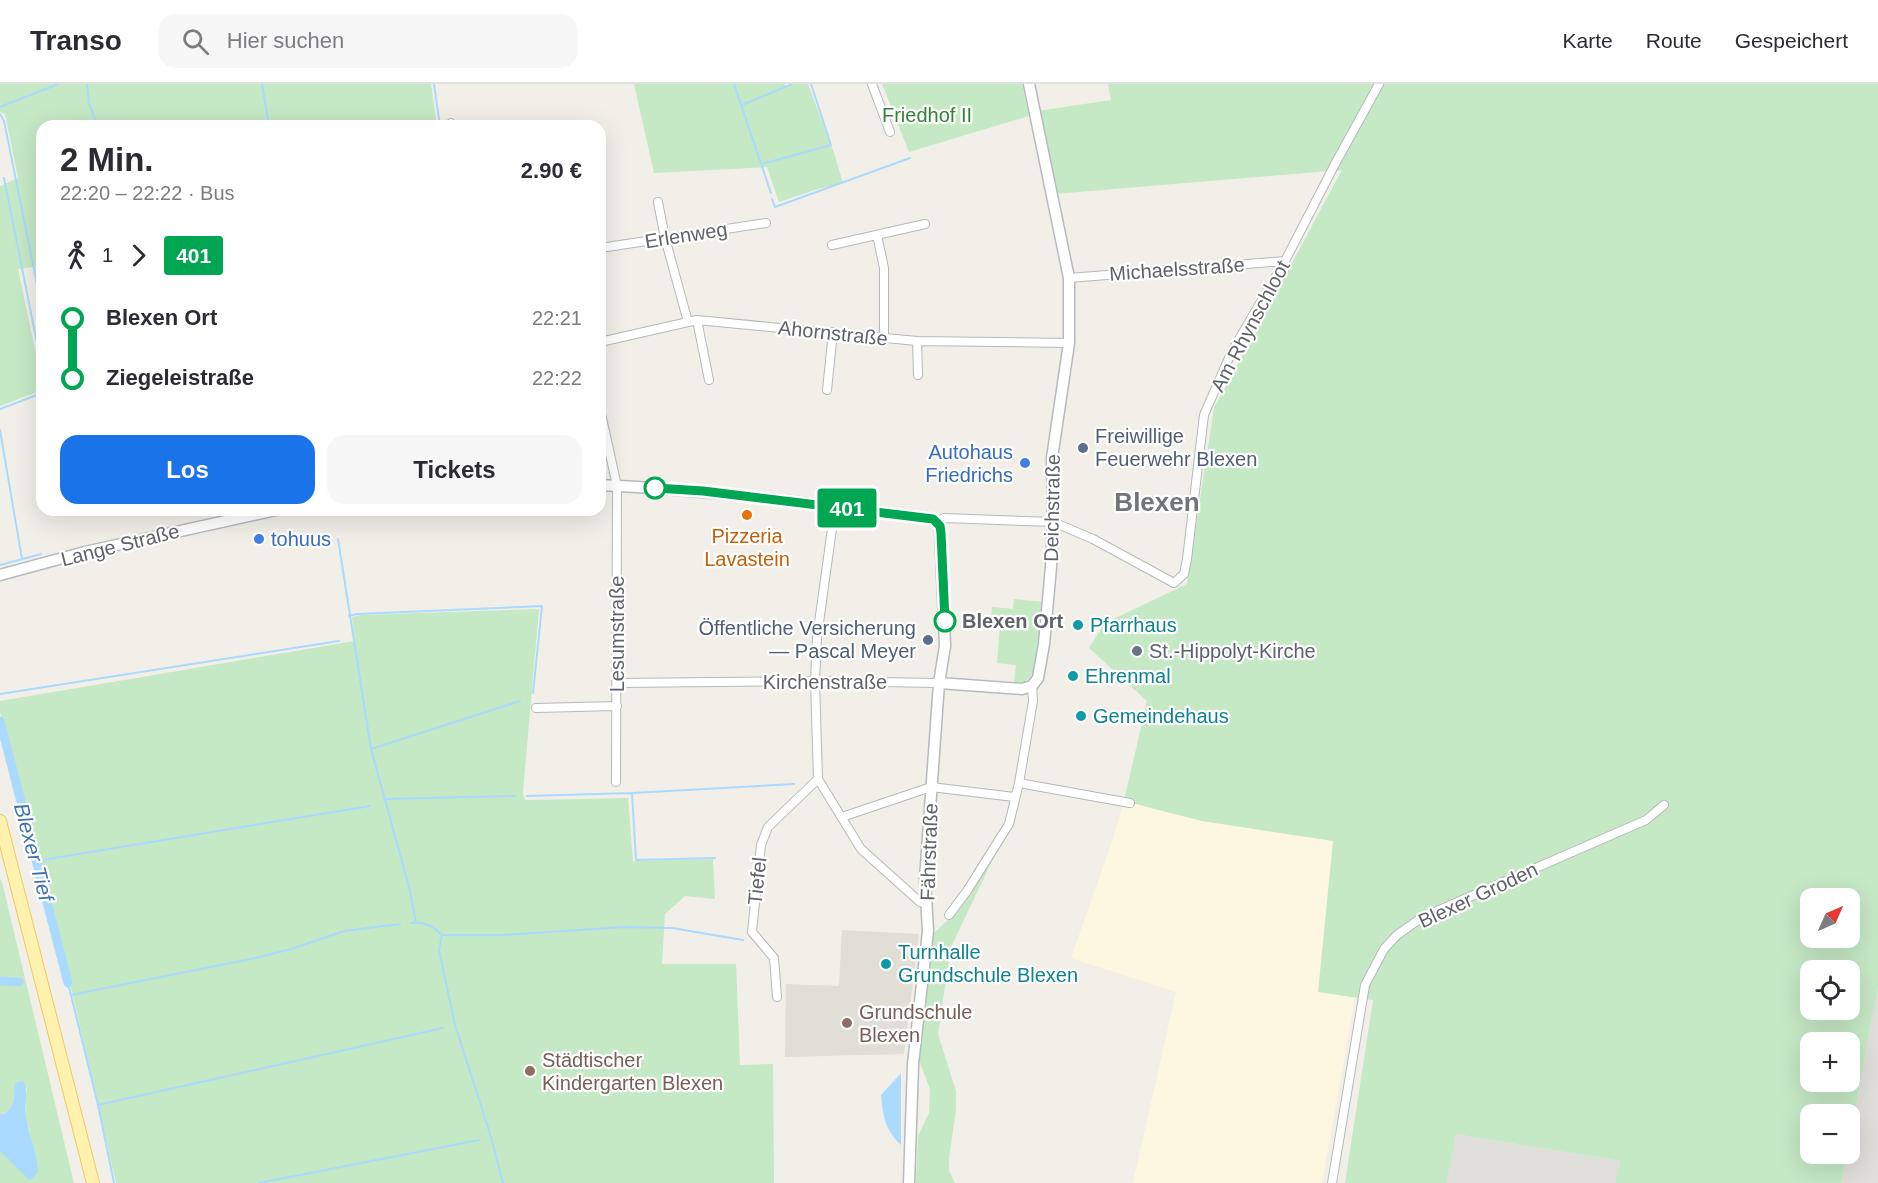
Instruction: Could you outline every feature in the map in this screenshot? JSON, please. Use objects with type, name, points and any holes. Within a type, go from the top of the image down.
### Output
[{"type":"main road","points":[[0,821],[4,856],[93,1183]]},
{"type":"street","points":[[872,84],[890,132]]},
{"type":"street","name":"Deichstraße","points":[[949,915],[967,891],[1008,824],[1019,783],[1033,701],[1032,686],[1038,678],[1044,644],[1053,522],[1052,458],[1069,343],[1069,278],[1029,84]]},
{"type":"street","name":"Am Rhynschloot","points":[[1053,522],[1093,538],[1174,583],[1184,574],[1204,415],[1232,351],[1285,261],[1379,84]]},
{"type":"street","points":[[657,202],[665,238],[709,380]]},
{"type":"street","name":"Erlenweg","points":[[607,247],[766,223]]},
{"type":"street","points":[[831,245],[925,224]]},
{"type":"street","points":[[877,235],[884,268],[884,339]]},
{"type":"street","name":"Michaelsstraße","points":[[1069,278],[1285,261]]},
{"type":"street","name":"Ahornstraße","points":[[606,341],[692,321],[917,341],[1069,343]]},
{"type":"street","points":[[826,390],[833,332]]},
{"type":"street","points":[[917,341],[918,375]]},
{"type":"street","name":"Lesumstraße","points":[[606,436],[617,486],[616,782]]},
{"type":"street","points":[[606,485],[703,491],[937,521],[944,518],[1053,522]]},
{"type":"street","points":[[835,507],[817,637],[815,681],[818,779],[861,849],[920,902],[926,904]]},
{"type":"street","name":"Lange Straße","points":[[0,575],[85,552],[249,516]]},
{"type":"street","name":"Fährstraße","points":[[909,1183],[913,1064],[928,931],[925,879],[939,683],[945,654],[941,533],[937,521]]},
{"type":"street","name":"Kirchenstraße","points":[[618,683],[815,681],[939,683],[1022,689],[1032,686]]},
{"type":"street","points":[[536,708],[617,706]]},
{"type":"street","name":"Tiefel","points":[[777,997],[774,958],[752,932],[761,845],[768,827],[818,779]]},
{"type":"street","points":[[1019,783],[1130,803]]},
{"type":"street","points":[[842,817],[932,787],[1014,797]]},
{"type":"street","name":"Blexer Groden","points":[[1332,1183],[1365,985],[1384,949],[1397,935],[1421,918],[1646,820],[1664,805]]},
{"type":"shaded area","points":[[1124,801],[1202,821],[1337,841],[1318,992],[1355,998],[1322,1183],[1133,1183],[1176,992],[1071,958]]},
{"type":"shaded area","name":"Grundschule Blexen","points":[[842,930],[919,934],[904,1054],[785,1057],[786,984],[839,986]]},
{"type":"shaded area","points":[[1878,986],[1878,1183],[1841,1183],[1845,1164],[1860,1164],[1860,1104],[1856,1104]]},
{"type":"shaded area","points":[[1456,1134],[1620,1161],[1615,1183],[1447,1183]]},
{"type":"green space","points":[[0,84],[431,84],[436,120],[36,120],[36,267],[18,269],[36,354],[36,392],[0,406],[0,186],[18,178],[5,114],[0,112]]},
{"type":"green space","points":[[634,84],[785,84],[786,86],[808,84],[843,183],[779,202],[767,167],[654,173]]},
{"type":"green space","name":"Friedhof II","points":[[882,84],[1022,84],[1029,116],[909,152]]},
{"type":"green space","points":[[1108,84],[1878,84],[1878,986],[1860,1084],[1860,1032],[1800,1032],[1800,1092],[1858,1092],[1856,1104],[1800,1104],[1800,1164],[1845,1164],[1841,1183],[1615,1183],[1620,1161],[1456,1134],[1447,1183],[1345,1183],[1373,1000],[1318,992],[1333,841],[1202,821],[1124,801],[1147,701],[1089,648],[1105,623],[1187,584],[1214,408],[1342,170],[1055,194],[1038,111],[1111,100]]},
{"type":"green space","points":[[1014,599],[1044,602],[1033,673],[1026,682],[1014,682],[1016,665],[997,663],[1000,624],[991,623],[992,607],[1013,609]]},
{"type":"green space","points":[[539,609],[523,792],[525,800],[628,798],[633,861],[713,859],[715,899],[685,896],[665,914],[662,964],[736,964],[740,1065],[773,1064],[774,1183],[116,1183],[72,992],[0,712],[0,701],[355,641],[352,617],[361,615]]},
{"type":"green space","points":[[1001,842],[951,947],[938,1034],[956,1091],[956,1110],[949,1158],[949,1171],[955,1183],[916,1183],[918,1136],[929,1113],[930,1089],[919,1060],[933,934],[950,918]]},
{"type":"green space","points":[[0,879],[74,1183],[0,1183],[0,1151],[10,1159],[30,1132],[25,1116],[27,1087],[14,1095],[9,1111],[4,1114],[0,1113]]},
{"type":"water","points":[[901,1073],[901,1145],[891,1134],[886,1122],[881,1095]]},
{"type":"water","points":[[22,1080],[26,1089],[25,1112],[38,1172],[29,1180],[0,1151],[0,1113],[4,1114],[10,1108],[15,1084]]},
{"type":"waterway","points":[[0,107],[58,84]]},
{"type":"waterway","points":[[87,84],[89,104],[96,120]]},
{"type":"waterway","points":[[262,84],[268,120]]},
{"type":"waterway","points":[[434,84],[439,120]]},
{"type":"waterway","points":[[734,84],[771,193]]},
{"type":"waterway","points":[[742,105],[792,84]]},
{"type":"waterway","points":[[762,164],[831,145],[811,84]]},
{"type":"waterway","points":[[0,114],[4,121],[36,279]]},
{"type":"waterway","points":[[772,199],[775,207],[910,158]]},
{"type":"waterway","points":[[4,178],[36,338]]},
{"type":"waterway","points":[[0,409],[36,395]]},
{"type":"waterway","points":[[0,430],[22,559]]},
{"type":"waterway","points":[[338,539],[371,749],[409,887],[416,922]]},
{"type":"waterway","points":[[0,565],[41,554]]},
{"type":"waterway","points":[[349,616],[542,606],[533,693]]},
{"type":"waterway","points":[[0,694],[339,641]]},
{"type":"waterway","points":[[371,749],[520,701]]},
{"type":"waterway","name":"Blexer Tief","points":[[0,721],[68,983]]},
{"type":"waterway","points":[[527,796],[794,784]]},
{"type":"waterway","points":[[632,793],[636,860],[715,858]]},
{"type":"waterway","points":[[384,799],[515,796]]},
{"type":"waterway","points":[[36,861],[370,806]]},
{"type":"waterway","points":[[411,923],[428,925],[442,935],[504,935],[624,927],[672,928],[743,940]]},
{"type":"waterway","points":[[71,995],[251,959],[291,949],[344,931],[400,924]]},
{"type":"waterway","points":[[442,935],[439,950],[455,1025],[491,1137],[503,1183]]},
{"type":"waterway","name":"Blexer Tief","points":[[0,981],[19,982]]},
{"type":"waterway","points":[[68,983],[98,1105],[114,1183]]},
{"type":"waterway","points":[[98,1105],[443,1028]]},
{"type":"waterway","points":[[259,1183],[479,1140]]},
{"type":"bus line","name":"401","points":[[655,488],[703,491],[933,519],[940,526],[941,533],[945,621]]},
{"type":"place","name":"Freiwillige Feuerwehr Blexen","points":[[1083,448]]},
{"type":"place","name":"Autohaus Friedrichs","points":[[1025,463]]},
{"type":"place","name":"Pizzeria Lavastein","points":[[747,515]]},
{"type":"place","name":"tohuus","points":[[259,539]]},
{"type":"place","name":"Blexen Ort","points":[[945,621]]},
{"type":"place","name":"Pfarrhaus","points":[[1078,625]]},
{"type":"place","name":"Öffentliche Versicherung — Pascal Meyer","points":[[928,640]]},
{"type":"place","name":"St.-Hippolyt-Kirche","points":[[1137,651]]},
{"type":"place","name":"Ehrenmal","points":[[1073,676]]},
{"type":"place","name":"Gemeindehaus","points":[[1081,716]]},
{"type":"place","name":"Turnhalle Grundschule Blexen","points":[[886,964]]},
{"type":"place","name":"Grundschule Blexen","points":[[847,1023]]},
{"type":"place","name":"Städtischer Kindergarten Blexen","points":[[530,1071]]},
{"type":"district","name":"Blexen","points":[[1157,502]]}]
